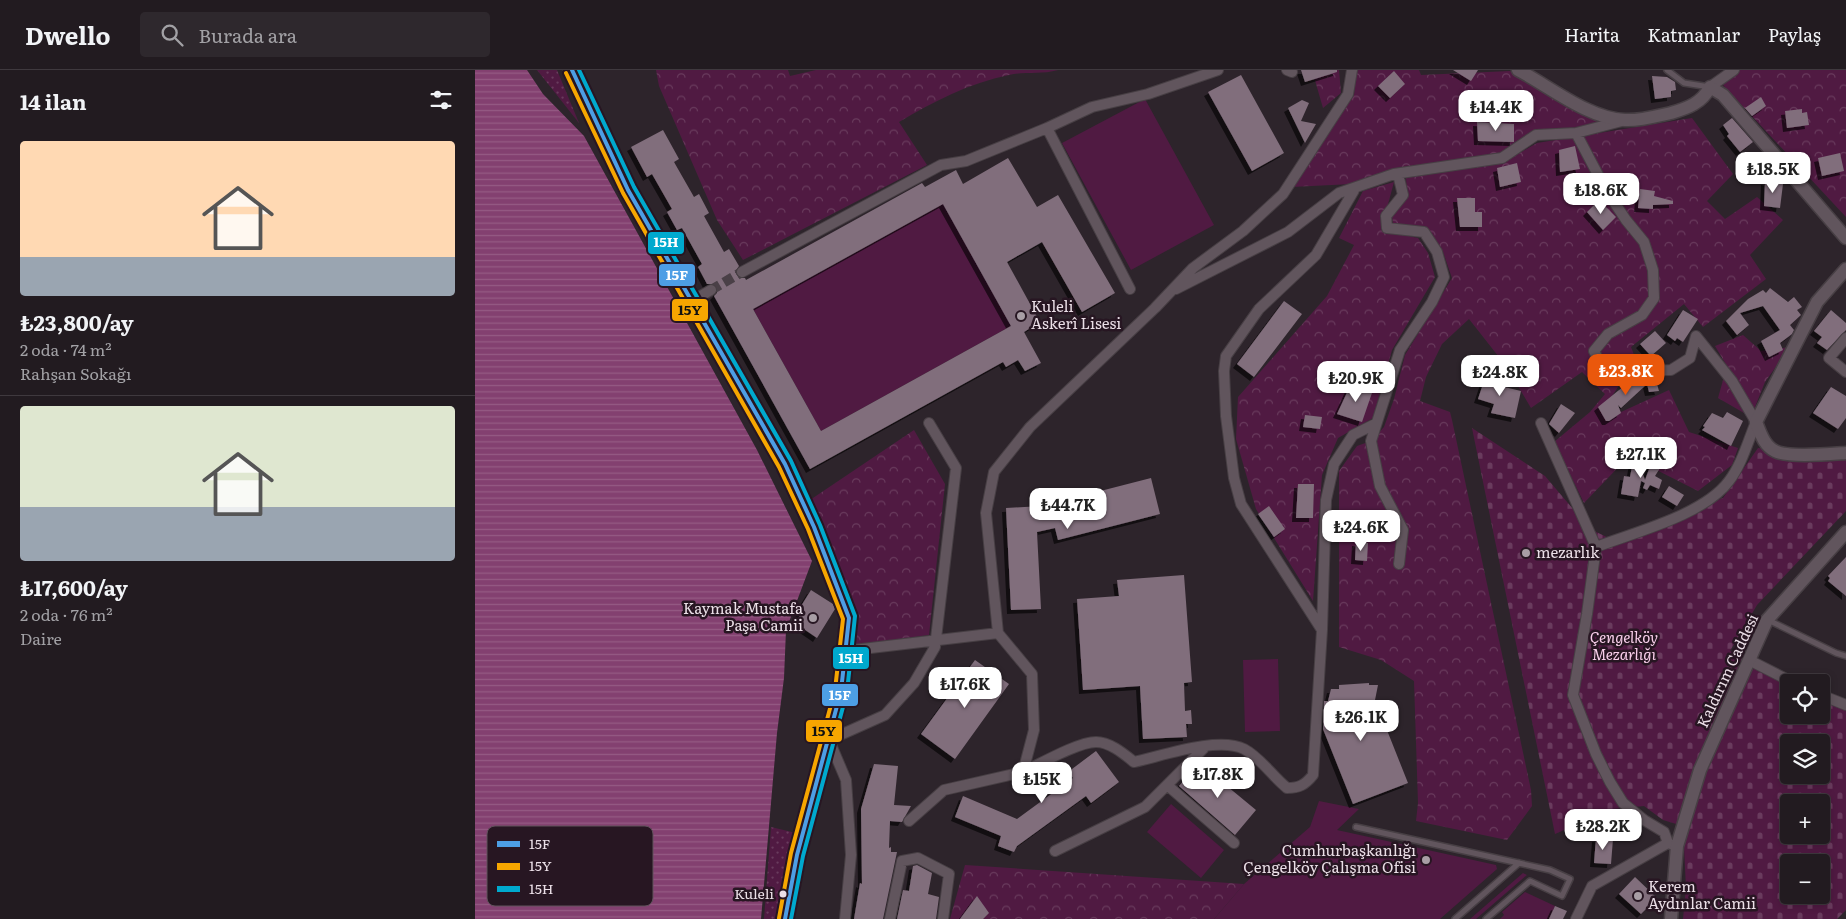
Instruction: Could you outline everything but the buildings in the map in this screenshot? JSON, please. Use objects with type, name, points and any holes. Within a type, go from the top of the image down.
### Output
[{"type":"main road","points":[[571,70],[628,190],[785,464],[814,527],[849,618],[841,691],[797,856],[785,919]]},
{"type":"street","points":[[742,272],[941,165],[966,161],[1047,128],[1092,106],[1148,94],[1218,70]]},
{"type":"street","points":[[1023,772],[1034,730],[1032,674],[997,633],[986,513],[994,472],[1030,427],[1171,292],[1193,268],[1243,231],[1283,194],[1348,94],[1352,70]]},
{"type":"street","points":[[1171,292],[1288,232],[1339,193],[1398,174],[1502,158],[1536,135],[1576,133],[1625,120],[1683,110],[1704,99],[1710,87],[1734,70]]},
{"type":"street","points":[[1524,72],[1576,104],[1604,115],[1625,120]]},
{"type":"street","points":[[1710,87],[1723,95],[1846,238]]},
{"type":"street","points":[[1047,128],[1130,289]]},
{"type":"street","points":[[1576,133],[1606,190],[1625,220],[1644,242],[1653,270],[1654,298],[1642,315],[1608,334],[1594,352],[1598,359],[1614,370],[1671,370],[1690,358],[1696,336],[1733,381],[1765,442],[1775,452],[1811,455],[1846,453]]},
{"type":"street","points":[[1398,174],[1403,195],[1386,216],[1387,228],[1424,232],[1437,252],[1444,277],[1432,302],[1400,350],[1375,424],[1371,442],[1380,486],[1403,530],[1399,564]]},
{"type":"street","points":[[1322,630],[1241,504],[1234,478],[1226,416],[1224,371],[1227,356],[1259,309],[1316,255],[1356,187]]},
{"type":"street","points":[[1596,546],[1689,512],[1707,503],[1729,481],[1756,422],[1817,302],[1846,270]]},
{"type":"street","points":[[692,301],[711,290]]},
{"type":"street","points":[[1846,338],[1829,358],[1846,372]]},
{"type":"street","points":[[845,919],[851,855],[847,780],[829,740],[885,715],[914,683],[935,646],[956,468],[929,424]]},
{"type":"street","points":[[909,821],[944,790],[1023,772],[1069,750],[1096,742],[1117,749],[1134,762],[1205,747],[1232,745],[1256,757],[1287,788],[1297,788],[1307,783],[1313,775],[1322,630],[1327,500],[1332,471],[1334,464],[1353,435],[1375,424]]},
{"type":"street","points":[[1541,424],[1596,546],[1573,695],[1579,717],[1609,782],[1623,802],[1644,820],[1665,832],[1673,844],[1592,886],[1576,919]]},
{"type":"street","name":"Kaldırım Caddesi","points":[[1671,919],[1673,844],[1700,770],[1767,620],[1846,532]]},
{"type":"street","points":[[845,651],[997,633]]},
{"type":"street","points":[[1749,660],[1780,676]]},
{"type":"street","points":[[1830,699],[1846,705]]},
{"type":"street","points":[[1055,851],[1145,807],[1205,747]]},
{"type":"street","points":[[1167,785],[1234,842]]},
{"type":"street","points":[[890,919],[901,861],[918,858],[949,874],[943,919]]},
{"type":"lane","points":[[1667,70],[1684,83],[1710,87]]},
{"type":"lane","points":[[1767,620],[1846,656]]},
{"type":"lane","points":[[1356,827],[1549,870],[1570,879],[1562,896],[1530,881],[1486,919]]},
{"type":"lane","points":[[1455,919],[1519,863]]},
{"type":"green space","points":[[537,70],[557,70],[579,123]]},
{"type":"green space","points":[[656,70],[788,70],[790,76],[816,70],[1058,70],[994,78],[938,100],[899,122],[927,165],[743,260],[717,220],[659,86]]},
{"type":"green space","points":[[1312,70],[1339,70],[1341,93],[1323,108]]},
{"type":"green space","points":[[1356,70],[1419,70],[1421,75],[1510,71],[1562,104],[1606,122],[1576,130],[1534,132],[1499,154],[1352,184],[1291,187],[1354,95]]},
{"type":"green space","points":[[1738,70],[1846,70],[1846,217],[1723,85]]},
{"type":"green space","points":[[1145,99],[1214,225],[1131,270],[1062,143]]},
{"type":"green space","points":[[1692,118],[1733,174],[1707,201],[1725,219],[1757,197],[1783,220],[1750,255],[1766,279],[1703,327],[1684,304],[1631,347],[1636,360],[1612,396],[1621,412],[1669,390],[1689,432],[1738,448],[1732,465],[1698,491],[1629,456],[1584,503],[1554,442],[1590,412],[1605,394],[1582,372],[1531,408],[1506,366],[1469,319],[1442,344],[1426,377],[1420,401],[1450,412],[1531,790],[1532,806],[1507,840],[1416,821],[1418,803],[1414,681],[1381,660],[1339,647],[1339,471],[1357,446],[1371,441],[1384,427],[1394,399],[1405,355],[1452,278],[1443,252],[1426,227],[1393,224],[1392,217],[1407,198],[1406,177],[1502,163],[1537,143]]},
{"type":"green space","points":[[1394,182],[1381,230],[1418,238],[1428,253],[1435,277],[1392,350],[1373,418],[1338,438],[1322,475],[1313,601],[1256,509],[1236,439],[1238,397],[1327,296],[1354,245],[1339,238],[1363,191]]},
{"type":"green space","points":[[943,204],[1011,326],[821,431],[753,309]]},
{"type":"green space","points":[[1743,335],[1761,351],[1790,347],[1765,382],[1751,417],[1718,398],[1727,366],[1715,346]]},
{"type":"green space","name":"Çengelköy Mezarlığı","points":[[1472,428],[1545,476],[1590,529],[1613,540],[1723,498],[1758,448],[1827,457],[1846,453],[1846,511],[1757,605],[1730,651],[1780,674],[1780,724],[1830,724],[1830,698],[1846,705],[1846,910],[1837,919],[1683,919],[1686,888],[1683,826],[1663,820],[1644,806],[1612,809],[1555,834]]},
{"type":"green space","points":[[914,430],[945,484],[929,635],[853,646],[810,500]]},
{"type":"green space","points":[[1278,659],[1280,731],[1245,732],[1243,660]]},
{"type":"green space","name":"Cumhurbaşkanlığı Çengelköy Çalışma Ofisi","points":[[1319,801],[1359,809],[1337,830],[1496,865],[1497,869],[1440,919],[1214,919],[1244,884],[1310,827]]},
{"type":"green space","points":[[1171,804],[1224,850],[1201,878],[1147,832]]},
{"type":"green space","points":[[771,827],[796,833],[790,853],[777,919],[764,919]]},
{"type":"green space","points":[[965,865],[1244,884],[1214,919],[950,919]]},
{"type":"green space","points":[[1523,873],[1527,875],[1476,919],[1470,919]]},
{"type":"green space","points":[[1525,892],[1555,906],[1549,919],[1500,919],[1504,915],[1502,912]]},
{"type":"shaded area","points":[[475,70],[527,70],[543,94],[584,136],[757,450],[812,561],[786,630],[784,678],[777,733],[761,919],[475,919]]},
{"type":"tunnel","points":[[711,290],[742,272]]},
{"type":"transit line","name":"15F","points":[[572,70],[628,190],[785,464],[814,527],[849,618],[841,691],[797,855],[785,919]]},
{"type":"transit line","name":"15H","points":[[579,70],[634,187],[791,461],[820,525],[855,616],[847,692],[803,856],[791,919]]},
{"type":"transit line","name":"15Y","points":[[566,73],[623,193],[779,467],[808,529],[843,619],[835,690],[791,853],[779,918]]},
{"type":"place","name":"Kuleli Askerî Lisesi","points":[[1021,316]]},
{"type":"place","name":"mezarlık","points":[[1526,553]]},
{"type":"place","name":"Kaymak Mustafa Paşa Camii","points":[[813,618]]},
{"type":"place","name":"Cumhurbaşkanlığı Çengelköy Çalışma Ofisi","points":[[1426,860]]},
{"type":"place","name":"Kuleli","points":[[783,894]]},
{"type":"place","name":"Kerem Aydınlar Camii","points":[[1638,896]]}]
